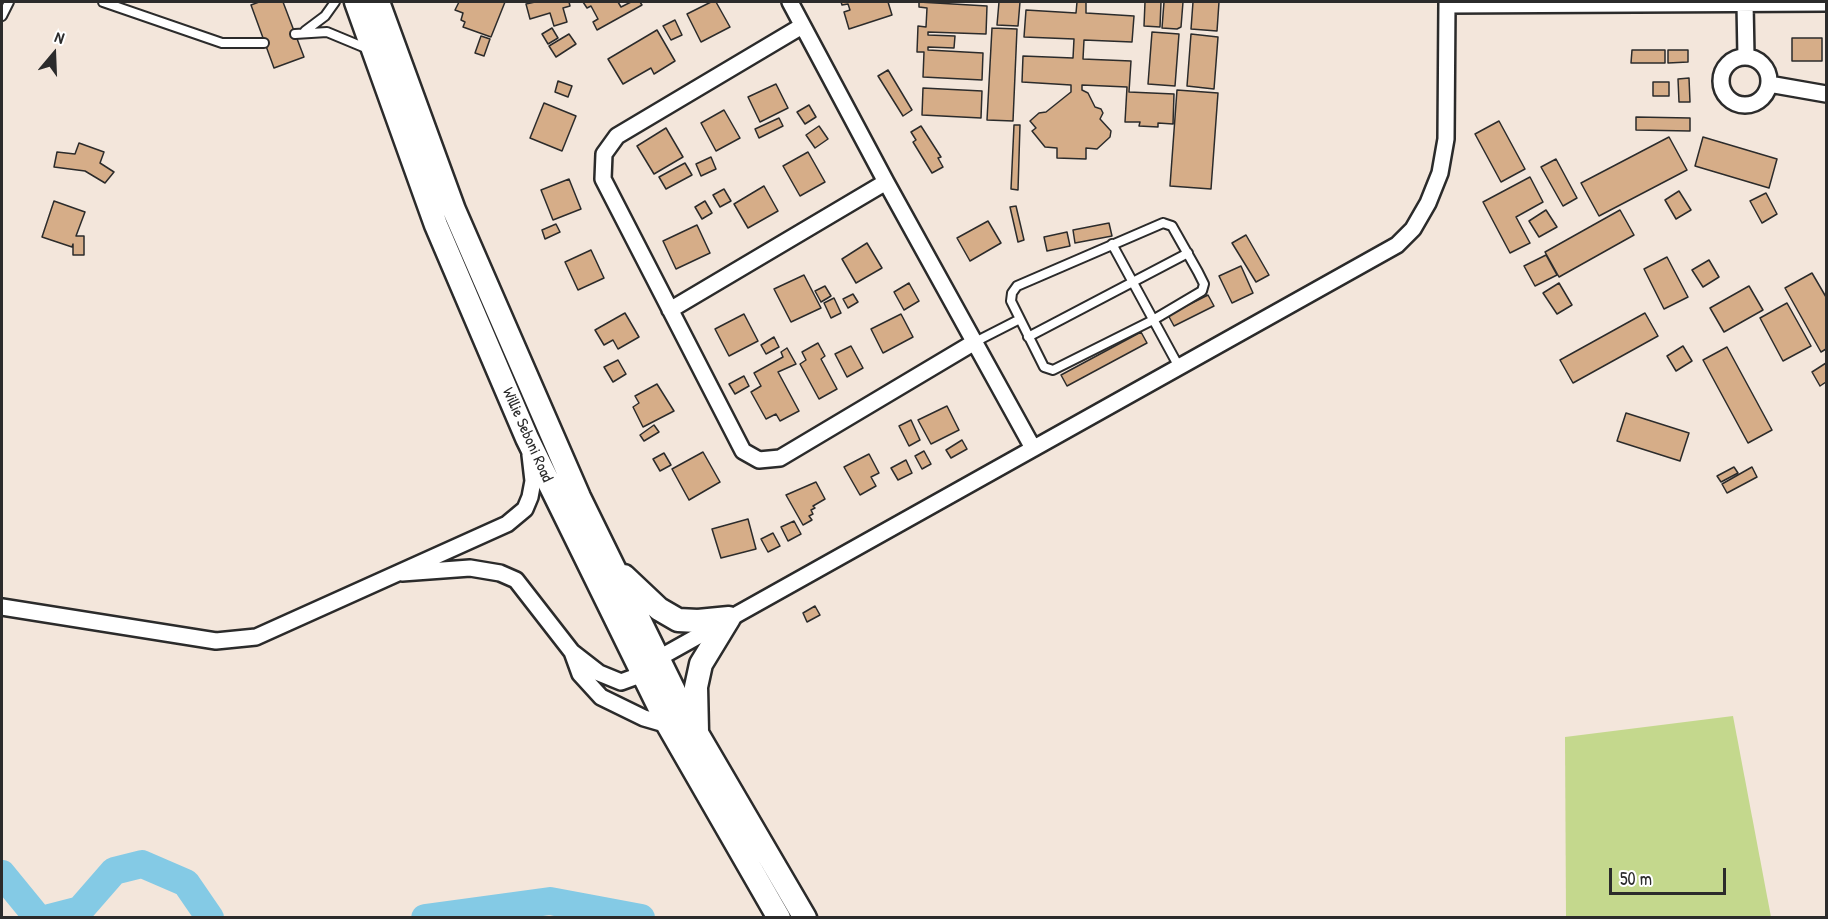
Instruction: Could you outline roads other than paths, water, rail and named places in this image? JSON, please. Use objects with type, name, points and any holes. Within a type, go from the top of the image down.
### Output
[{"type":"main road","name":"Willie Seboni Road","points":[[356,2],[436,225],[527,438],[651,666],[697,734],[748,844]]},
{"type":"main road","name":"Willie Seboni Road","points":[[378,2],[454,210],[579,497],[612,564],[651,666],[668,725],[748,844]]},
{"type":"main road","points":[[612,564],[659,609],[678,620],[729,618]]},
{"type":"main road","points":[[697,734],[696,687],[701,664],[729,618]]},
{"type":"main road","points":[[748,844],[779,918]]},
{"type":"main road","points":[[748,844],[805,918]]},
{"type":"street","points":[[790,2],[886,182],[1033,448]]},
{"type":"street","points":[[402,573],[470,568],[500,573],[516,580],[572,652],[611,680],[630,681],[729,618],[1397,245],[1413,229],[1428,203],[1440,173],[1446,139],[1447,3],[1827,3]]},
{"type":"street","points":[[1745,3],[1746,57]]},
{"type":"street","points":[[802,26],[617,136],[604,154],[603,179],[743,451],[759,460],[780,458],[974,343]]},
{"type":"street","points":[[1746,57],[1761,62],[1769,76],[1769,84],[1762,98],[1748,105],[1732,101],[1726,96],[1722,89],[1721,73],[1731,61],[1746,57]]},
{"type":"street","points":[[1769,84],[1827,94]]},
{"type":"street","points":[[670,310],[886,182]]},
{"type":"street","points":[[2,607],[216,641],[256,637],[507,524],[525,508],[533,482],[527,438]]},
{"type":"street","points":[[572,652],[580,674],[601,697],[629,712],[668,725]]},
{"type":"lane","points":[[2,16],[9,2]]},
{"type":"lane","points":[[103,2],[222,43],[264,43]]},
{"type":"lane","points":[[334,2],[325,16],[299,33],[337,34],[374,51]]},
{"type":"lane","points":[[1168,223],[1188,253],[1204,287],[1202,291],[1153,320],[1053,370],[1040,362],[1011,301],[1012,293],[1017,286],[1112,244],[1168,223]]},
{"type":"lane","points":[[1112,244],[1179,367]]},
{"type":"lane","points":[[1028,337],[1188,253]]},
{"type":"lane","points":[[974,343],[1020,319]]},
{"type":"waterway","points":[[49,918],[80,910],[114,871],[142,864],[186,883],[210,918]]},
{"type":"waterway","points":[[2,874],[38,918]]},
{"type":"waterway","points":[[425,918],[550,901],[641,918]]}]
